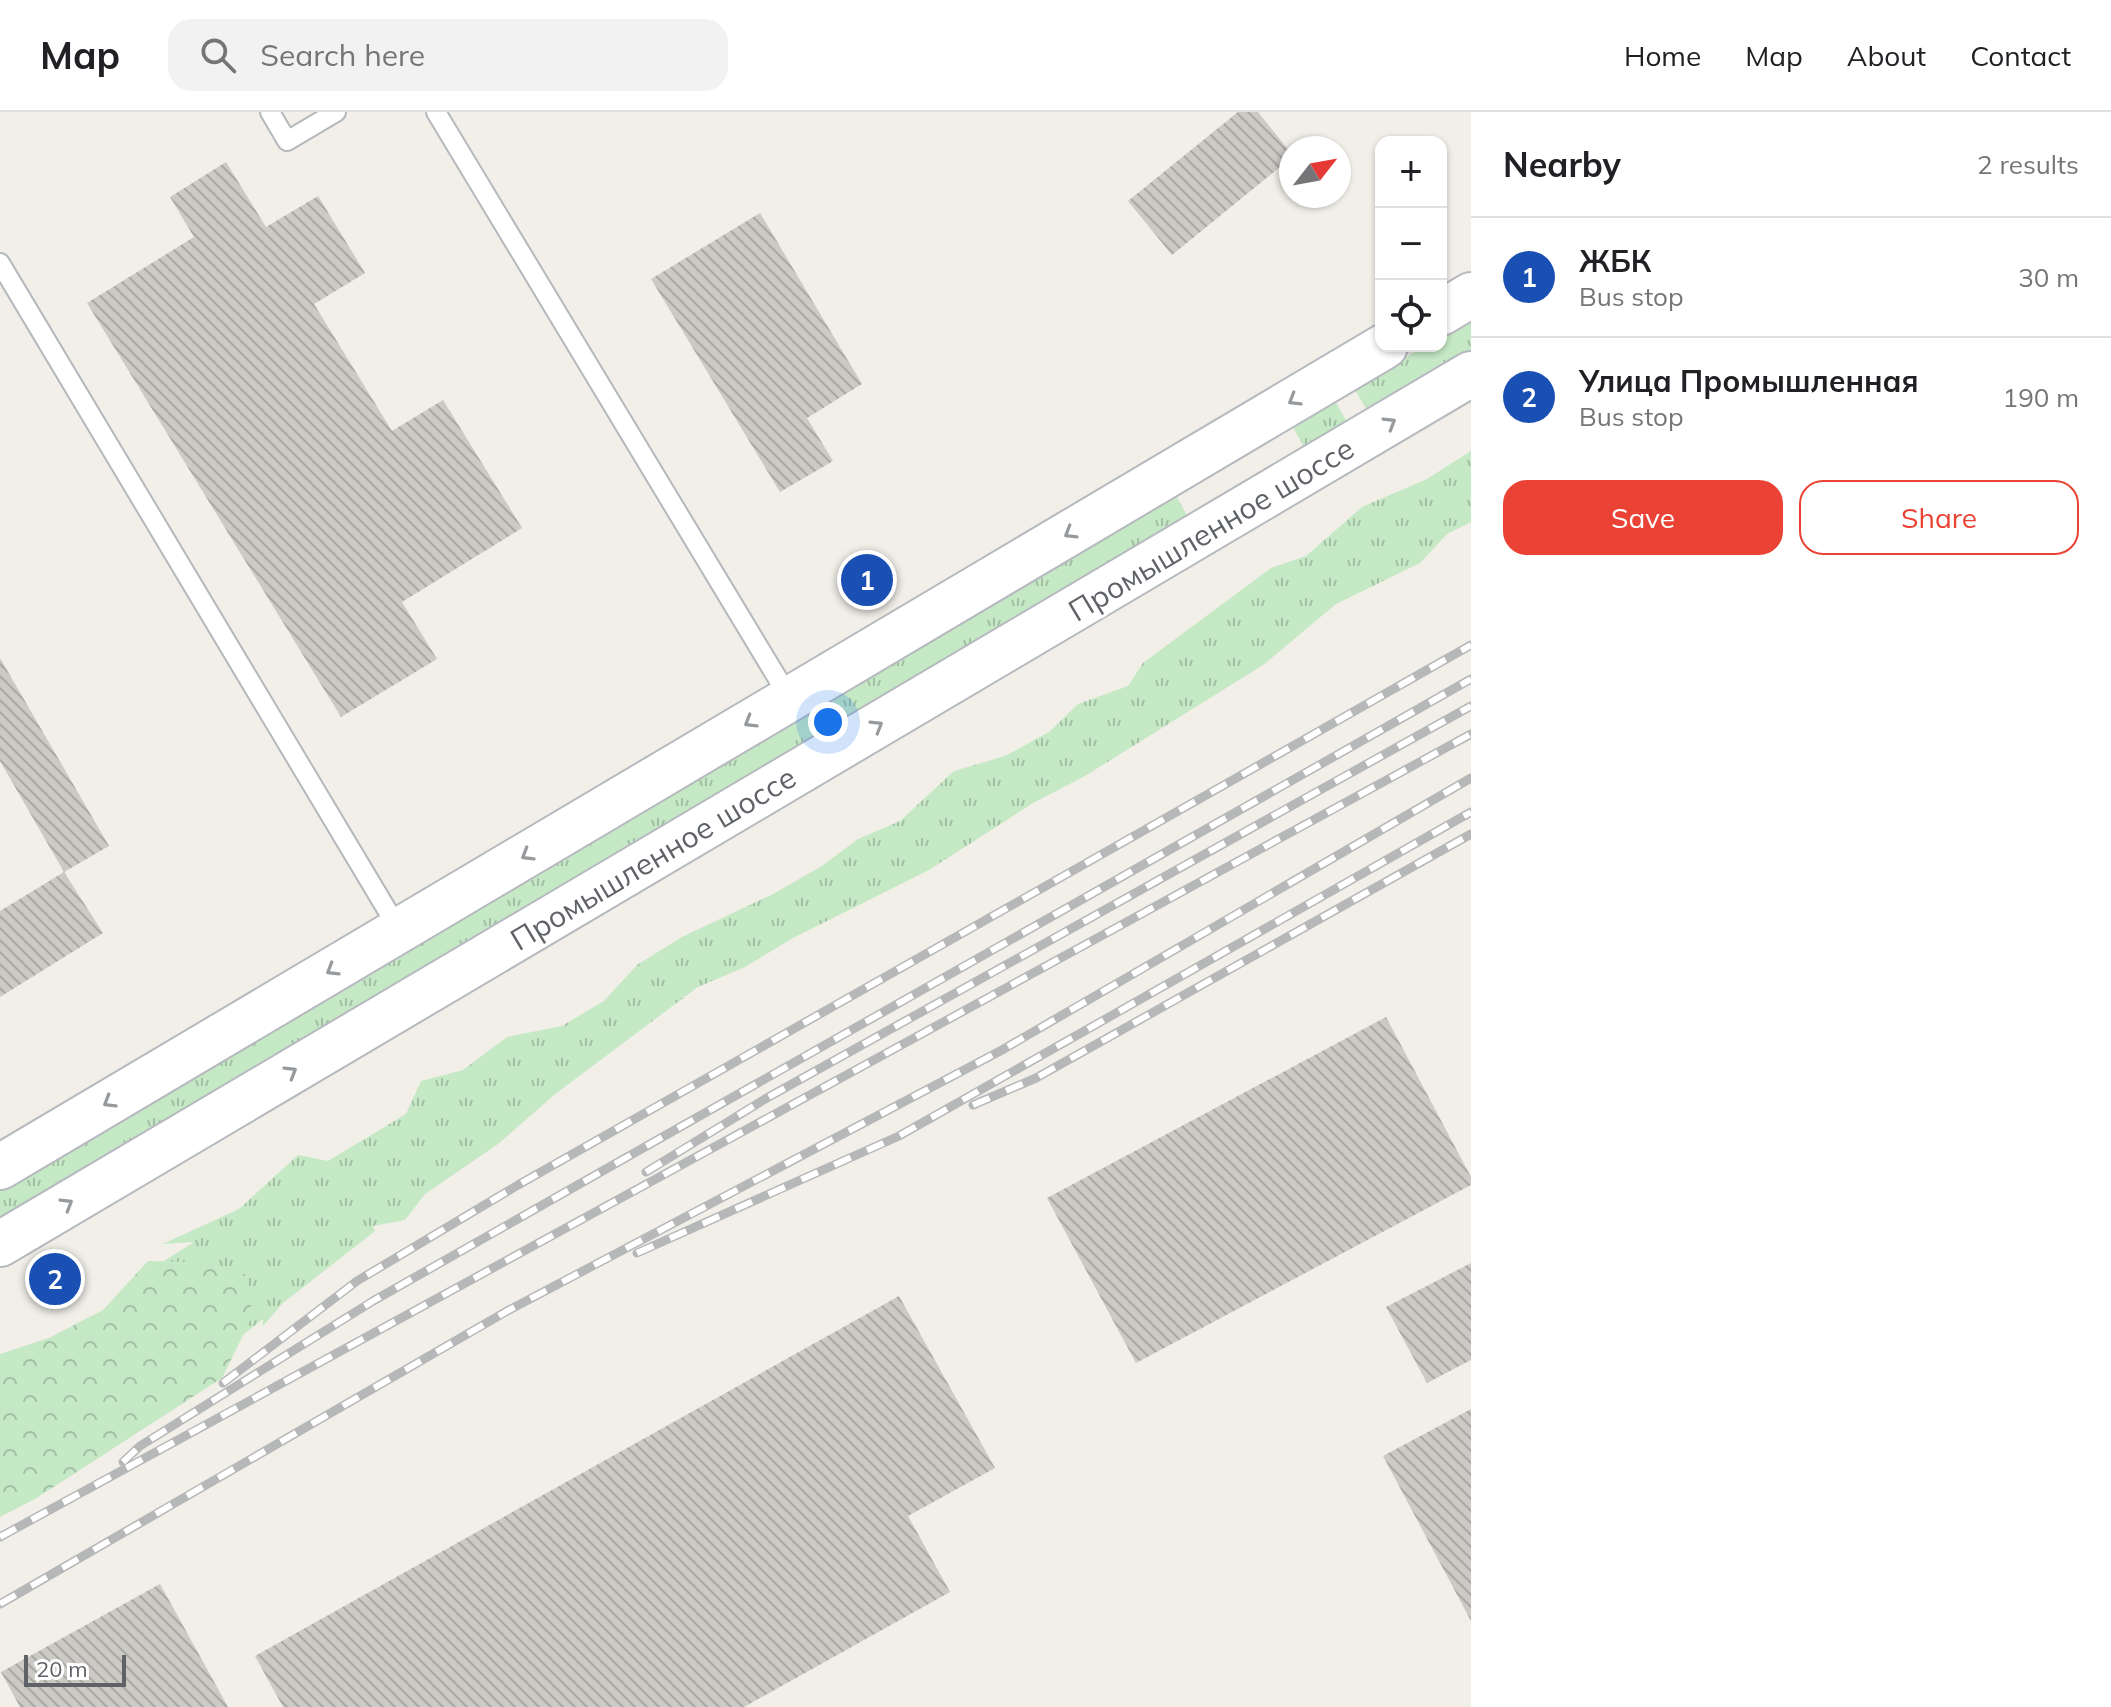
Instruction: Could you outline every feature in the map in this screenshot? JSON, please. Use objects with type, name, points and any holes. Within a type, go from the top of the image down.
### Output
[{"type":"main road","points":[[1447,309],[1471,295]]},
{"type":"main road","points":[[0,1167],[1375,352]]},
{"type":"main road","name":"Промышленное шоссе","points":[[0,1244],[1471,374]]},
{"type":"main road","points":[[1230,438],[1266,497]]},
{"type":"lane","points":[[270,112],[287,141],[336,112]]},
{"type":"lane","points":[[436,112],[790,699]]},
{"type":"lane","points":[[0,263],[399,930]]},
{"type":"green space","points":[[1471,319],[1471,351],[1368,412],[1354,388],[1415,352],[1447,352],[1447,333]]},
{"type":"green space","points":[[1334,399],[1348,424],[1306,450],[1291,424]]},
{"type":"green space","points":[[1471,451],[1471,522],[1447,534],[1420,563],[1336,604],[1263,665],[1085,776],[1033,803],[929,870],[793,938],[745,967],[698,987],[554,1095],[498,1144],[425,1194],[405,1220],[373,1226],[375,1231],[283,1303],[263,1326],[263,1319],[207,1363],[145,1308],[164,1261],[194,1242],[163,1244],[239,1209],[298,1155],[328,1161],[406,1114],[421,1081],[463,1070],[507,1037],[562,1026],[604,1001],[637,965],[682,937],[773,894],[822,866],[858,839],[900,821],[954,771],[1005,756],[1049,732],[1078,704],[1128,686],[1143,663],[1271,568],[1306,556],[1362,507],[1427,479]]},
{"type":"green space","points":[[1175,494],[1189,519],[0,1221],[0,1190]]},
{"type":"green space","points":[[148,1261],[188,1262],[248,1275],[252,1317],[222,1378],[35,1499],[0,1517],[0,1354],[49,1338],[103,1310]]},
{"type":"building","points":[[1238,112],[1258,112],[1279,138],[1279,168],[1172,255],[1128,201]]},
{"type":"building","points":[[226,162],[266,227],[318,196],[365,273],[314,304],[392,431],[443,400],[522,528],[402,602],[437,659],[341,717],[87,303],[194,237],[170,197]]},
{"type":"building","points":[[760,213],[862,384],[807,418],[833,461],[780,492],[651,279]]},
{"type":"building","points":[[0,658],[109,846],[64,872],[0,761]]},
{"type":"building","points":[[64,872],[103,933],[0,997],[0,911]]},
{"type":"building","points":[[1386,1017],[1471,1177],[1471,1185],[1136,1363],[1047,1198]]},
{"type":"building","points":[[1471,1263],[1471,1360],[1427,1383],[1386,1307]]},
{"type":"building","points":[[899,1296],[995,1468],[908,1516],[950,1592],[744,1707],[283,1707],[255,1656]]},
{"type":"building","points":[[1471,1409],[1471,1621],[1383,1456]]},
{"type":"building","points":[[160,1584],[228,1707],[20,1707],[1,1672]]},
{"type":"railway","points":[[223,1383],[357,1281],[518,1185],[1471,645]]},
{"type":"railway","points":[[123,1462],[140,1446],[373,1301],[1471,679]]},
{"type":"railway","points":[[646,1172],[765,1099],[1471,706]]},
{"type":"railway","points":[[0,1537],[1471,734]]},
{"type":"railway","points":[[0,1604],[509,1310],[1002,1050],[1471,778]]},
{"type":"railway","points":[[637,1253],[899,1136],[1471,812]]},
{"type":"railway","points":[[973,1105],[1036,1078],[1471,834]]},
{"type":"place","name":"ЖБК","points":[[867,580]]},
{"type":"place","name":"Улица Промышленная","points":[[55,1279]]}]
